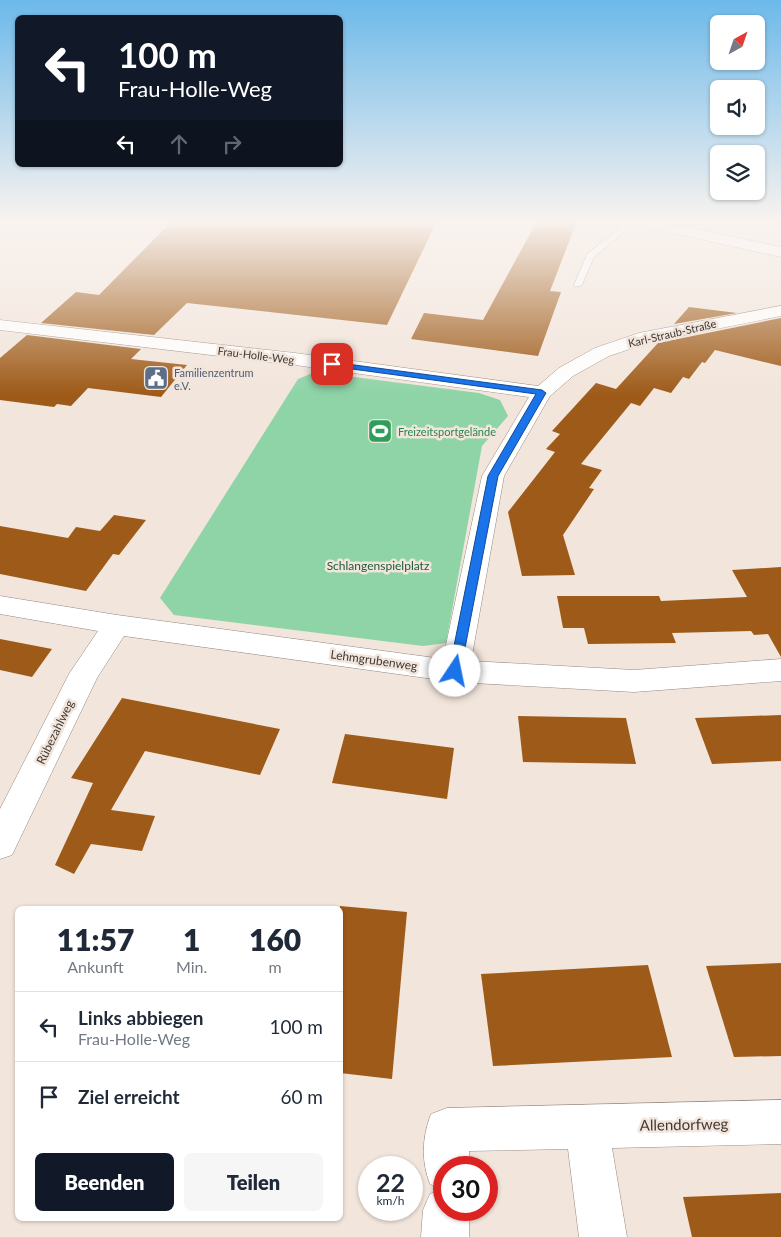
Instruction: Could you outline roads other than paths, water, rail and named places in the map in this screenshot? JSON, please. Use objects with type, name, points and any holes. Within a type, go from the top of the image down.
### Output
[{"type":"street","name":"Karl-Straub-Straße","points":[[455,671],[493,476],[542,393],[566,372],[602,352],[646,337],[781,311]]},
{"type":"street","name":"Frau-Holle-Weg","points":[[0,325],[295,359],[542,393]]},
{"type":"street","name":"Lehmgrubenweg","points":[[0,605],[117,625],[455,671],[634,681],[781,670]]},
{"type":"street","name":"Rübezahlweg","points":[[0,844],[84,674],[117,625]]},
{"type":"street","name":"Allendorfweg","points":[[446,1156],[447,1130],[781,1122]]},
{"type":"street","points":[[588,1126],[603,1237]]},
{"type":"street","points":[[445,1237],[446,1221]]},
{"type":"lane","points":[[578,285],[581,279]]},
{"type":"place","name":"Familienzentrum e.V.","points":[[156,378]]},
{"type":"place","name":"Freizeitsportgelände","points":[[380,431]]},
{"type":"park label","name":"Schlangenspielplatz","points":[[378,565]]}]
